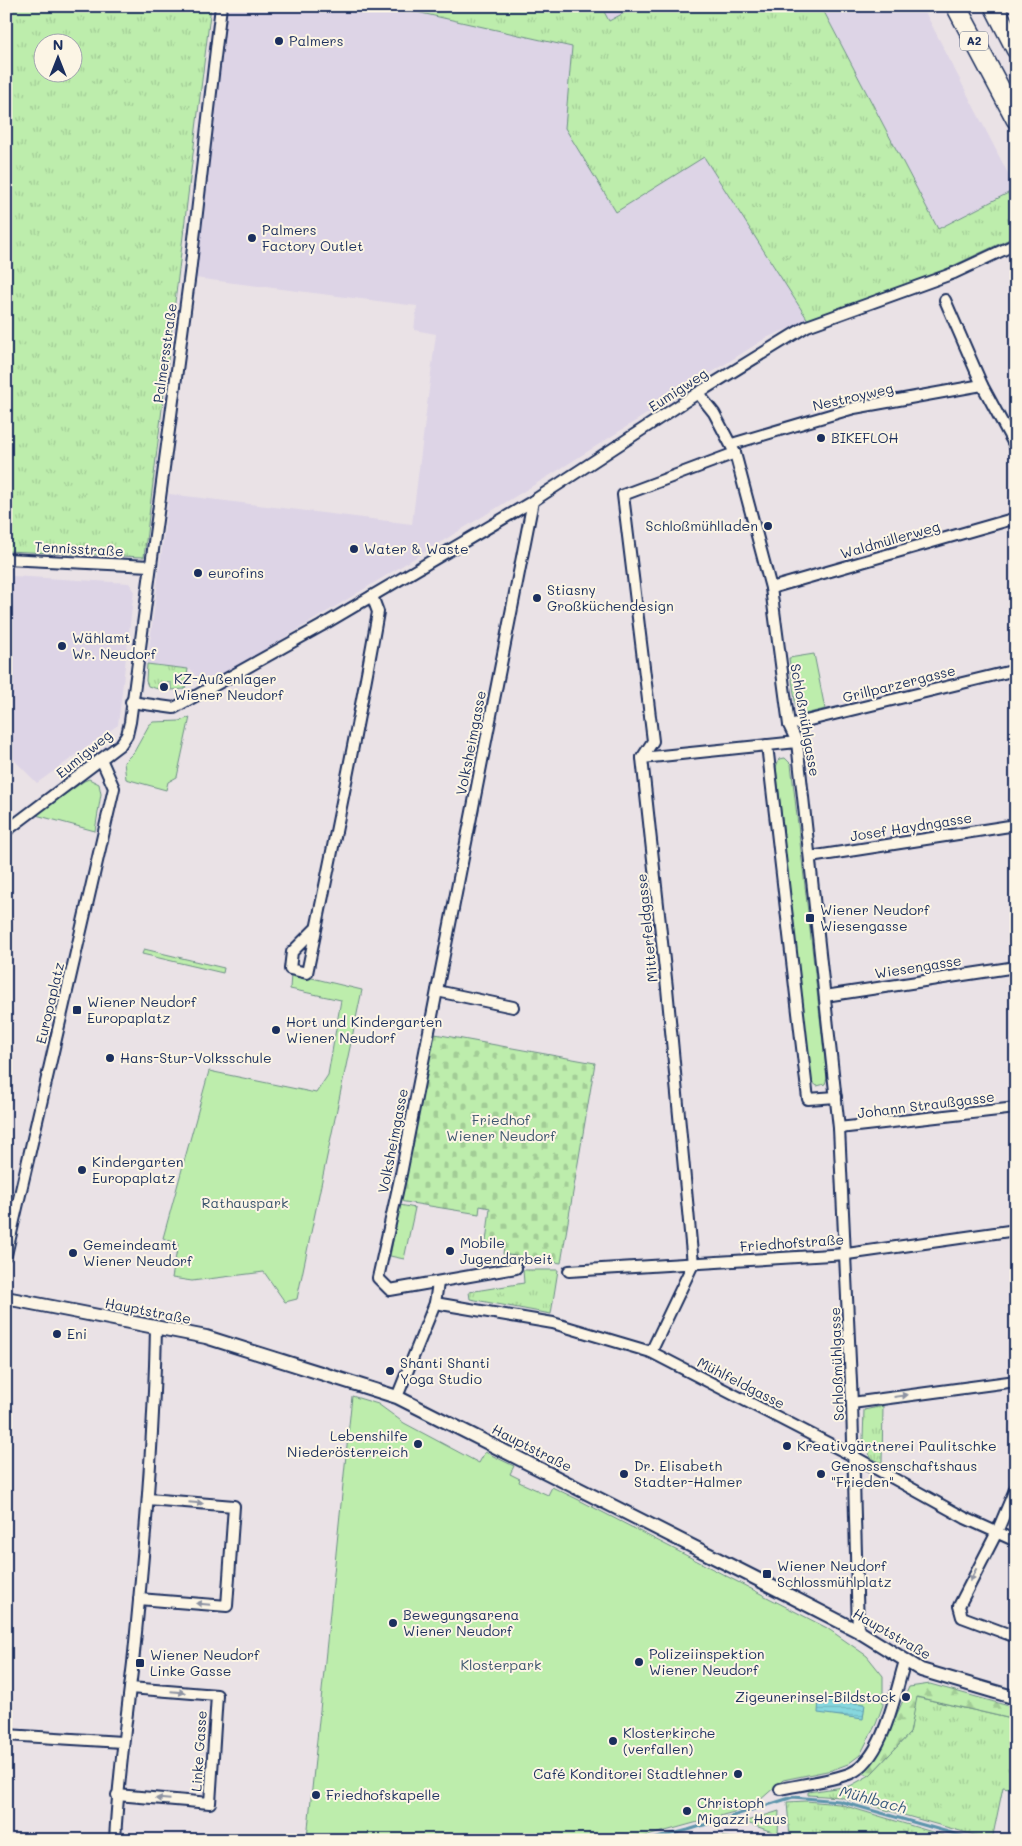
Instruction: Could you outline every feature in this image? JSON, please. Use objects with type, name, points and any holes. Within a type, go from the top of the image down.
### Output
[{"type":"highway","name":"A2","points":[[956,6],[1016,119]]},
{"type":"highway","name":"A2","points":[[994,6],[1016,49]]},
{"type":"street","name":"Palmersstraße","points":[[132,702],[190,273],[221,6]]},
{"type":"street","name":"Eumigweg","points":[[6,830],[121,744],[127,735],[132,702],[174,708],[372,596],[532,501],[698,392],[807,326],[954,273],[1016,244]]},
{"type":"street","points":[[945,300],[982,384],[1016,448]]},
{"type":"street","name":"Nestroyweg","points":[[642,758],[653,741],[623,495],[734,449],[854,408],[982,384]]},
{"type":"street","name":"Schloßmühlgasse","points":[[698,392],[714,413],[734,449],[771,588],[789,724],[797,742],[839,1128],[847,1254],[858,1631]]},
{"type":"street","name":"Volksheimgasse","points":[[438,1283],[390,1290],[378,1278],[437,991],[532,501]]},
{"type":"street","name":"Waldmüllerweg","points":[[771,588],[1016,518]]},
{"type":"street","name":"Tennisstraße","points":[[6,559],[150,566]]},
{"type":"street","points":[[316,928],[355,746],[378,612],[372,596]]},
{"type":"street","name":"Grillparzergasse","points":[[789,724],[1016,670]]},
{"type":"street","points":[[642,758],[797,742]]},
{"type":"street","points":[[767,745],[808,1099],[836,1096]]},
{"type":"street","name":"Mitterfeldgasse","points":[[642,758],[667,988],[693,1264]]},
{"type":"street","name":"Europaplatz","points":[[6,1255],[114,788],[101,760]]},
{"type":"street","name":"Josef Haydngasse","points":[[810,856],[1016,825]]},
{"type":"street","name":"Wiesengasse","points":[[825,996],[1016,967]]},
{"type":"street","points":[[437,991],[513,1007]]},
{"type":"street","name":"Johann Straußgasse","points":[[839,1128],[1016,1108]]},
{"type":"street","name":"Friedhofstraße","points":[[569,1271],[847,1254],[1016,1230]]},
{"type":"street","points":[[651,1352],[693,1264]]},
{"type":"street","points":[[397,1397],[435,1303],[438,1283],[516,1268]]},
{"type":"street","name":"Hauptstraße","points":[[6,1298],[206,1337],[397,1397],[858,1631],[905,1661],[939,1676],[1016,1698]]},
{"type":"street","name":"Mühlfeldgasse","points":[[435,1303],[553,1323],[651,1352],[853,1456],[965,1518],[1016,1541]]},
{"type":"street","points":[[114,1840],[122,1742],[130,1688],[148,1498],[156,1327]]},
{"type":"street","points":[[852,1403],[1016,1381]]},
{"type":"street","points":[[1016,1486],[997,1532],[959,1606],[962,1617],[1016,1637]]},
{"type":"street","points":[[139,1599],[227,1606],[234,1506],[148,1498]]},
{"type":"street","points":[[780,1789],[852,1773],[869,1759],[886,1726],[905,1661]]},
{"type":"street","name":"Linke Gasse","points":[[117,1794],[210,1803],[217,1695],[130,1688]]},
{"type":"street","points":[[6,1735],[122,1742]]},
{"type":"shaded area","points":[[228,6],[390,6],[573,47],[565,128],[704,157],[808,320],[766,338],[557,471],[202,688],[192,670],[147,664],[169,494],[412,524],[436,334],[414,330],[417,306],[195,278]]},
{"type":"shaded area","points":[[601,6],[637,6],[609,21]]},
{"type":"shaded area","points":[[821,6],[922,6],[1016,189],[938,229]]},
{"type":"shaded area","points":[[12,576],[129,583],[134,590],[118,725],[37,783],[6,752],[6,622]]},
{"type":"green space","points":[[6,6],[211,6],[144,557],[6,551]]},
{"type":"green space","points":[[390,6],[601,6],[609,21],[637,6],[821,6],[938,229],[1016,189],[1016,236],[906,288],[808,320],[704,157],[616,212],[565,128],[572,47]]},
{"type":"green space","points":[[814,654],[825,709],[805,714],[796,708],[789,658]]},
{"type":"green space","points":[[147,664],[188,669],[185,689],[171,690],[171,683],[159,682],[158,689],[148,686],[146,681]]},
{"type":"green space","points":[[190,717],[177,777],[168,782],[166,790],[126,779],[124,762],[134,752],[149,725],[153,722],[180,721]]},
{"type":"green space","points":[[785,758],[791,764],[827,1078],[825,1084],[817,1086],[811,1081],[776,767],[779,759]]},
{"type":"green space","points":[[89,779],[99,784],[101,794],[95,831],[36,815],[84,781]]},
{"type":"green space","points":[[144,949],[224,968],[223,973],[142,954]]},
{"type":"green space","name":"Rathauspark","points":[[291,973],[362,990],[297,1299],[285,1302],[264,1272],[192,1281],[172,1278],[178,1244],[163,1238],[209,1071],[316,1093],[328,1075],[341,1000],[290,989]]},
{"type":"green space","name":"Friedhof Wiener Neudorf","points":[[435,1034],[595,1063],[561,1263],[503,1254],[504,1245],[486,1242],[490,1208],[480,1206],[479,1214],[399,1201]]},
{"type":"green space","points":[[400,1205],[415,1208],[404,1259],[390,1256]]},
{"type":"green space","points":[[523,1270],[558,1270],[551,1314],[470,1299],[469,1292],[524,1283]]},
{"type":"green space","name":"Klosterpark","points":[[352,1396],[378,1404],[404,1423],[479,1463],[485,1452],[514,1466],[510,1474],[520,1479],[519,1482],[548,1495],[552,1487],[577,1499],[827,1628],[867,1656],[883,1676],[883,1705],[876,1724],[860,1755],[848,1764],[832,1770],[783,1780],[752,1807],[633,1840],[307,1838]]},
{"type":"green space","points":[[883,1406],[882,1463],[871,1458],[863,1439],[864,1410]]},
{"type":"green space","points":[[930,1684],[1016,1708],[1016,1720],[917,1697],[910,1733],[870,1775],[858,1772],[872,1763],[885,1741],[909,1687]]},
{"type":"green space","points":[[916,1697],[1016,1720],[1016,1789],[1003,1787],[992,1840],[840,1797],[808,1795],[808,1792],[850,1786],[870,1775],[910,1733]]},
{"type":"green space","points":[[806,1801],[839,1804],[959,1840],[792,1840],[790,1838],[787,1802]]},
{"type":"green space","points":[[779,1811],[778,1834],[744,1822]]},
{"type":"green space","points":[[705,1835],[754,1840],[682,1840]]},
{"type":"water","points":[[819,1698],[865,1704],[863,1719],[818,1713]]},
{"type":"waterway","name":"Mühlbach","points":[[649,1840],[688,1830],[793,1797],[839,1801],[976,1840]]},
{"type":"place","name":"Palmers","points":[[279,41]]},
{"type":"place","name":"Palmers Factory Outlet","points":[[252,238]]},
{"type":"place","name":"BIKEFLOH","points":[[821,438]]},
{"type":"place","name":"Schloßmühlladen","points":[[768,526]]},
{"type":"place","name":"Water & Waste","points":[[354,549]]},
{"type":"place","name":"eurofins","points":[[198,573]]},
{"type":"place","name":"Stiasny Großküchendesign","points":[[537,598]]},
{"type":"place","name":"Wählamt Wr. Neudorf","points":[[62,646]]},
{"type":"place","name":"KZ-Außenlager Wiener Neudorf","points":[[164,687]]},
{"type":"place","name":"Wiener Neudorf Wiesengasse","points":[[810,918]]},
{"type":"place","name":"Wiener Neudorf Europaplatz","points":[[77,1010]]},
{"type":"place","name":"Hort und Kindergarten Wiener Neudorf","points":[[276,1030]]},
{"type":"place","name":"Hans-Stur-Volksschule","points":[[110,1058]]},
{"type":"place","name":"Kindergarten Europaplatz","points":[[82,1170]]},
{"type":"place","name":"Mobile Jugendarbeit","points":[[450,1251]]},
{"type":"place","name":"Gemeindeamt Wiener Neudorf","points":[[73,1253]]},
{"type":"place","name":"Eni","points":[[57,1334]]},
{"type":"place","name":"Shanti Shanti Yoga Studio","points":[[390,1371]]},
{"type":"place","name":"Lebenshilfe Niederösterreich","points":[[418,1444]]},
{"type":"place","name":"Kreativgärtnerei Paulitschke","points":[[787,1446]]},
{"type":"place","name":"Dr. Elisabeth Stadter-Halmer","points":[[624,1474]]},
{"type":"place","name":"Genossenschaftshaus \"Frieden\"","points":[[821,1474]]},
{"type":"place","name":"Wiener Neudorf Schlossmühlplatz","points":[[767,1574]]},
{"type":"place","name":"Bewegungsarena Wiener Neudorf","points":[[393,1623]]},
{"type":"place","name":"Polizeiinspektion Wiener Neudorf","points":[[639,1662]]},
{"type":"place","name":"Wiener Neudorf Linke Gasse","points":[[140,1663]]},
{"type":"place","name":"Zigeunerinsel-Bildstock","points":[[906,1697]]},
{"type":"place","name":"Klosterkirche (verfallen)","points":[[613,1741]]},
{"type":"place","name":"Café Konditorei Stadtlehner","points":[[738,1774]]},
{"type":"place","name":"Friedhofskapelle","points":[[316,1795]]},
{"type":"place","name":"Christoph Migazzi Haus","points":[[687,1811]]}]
